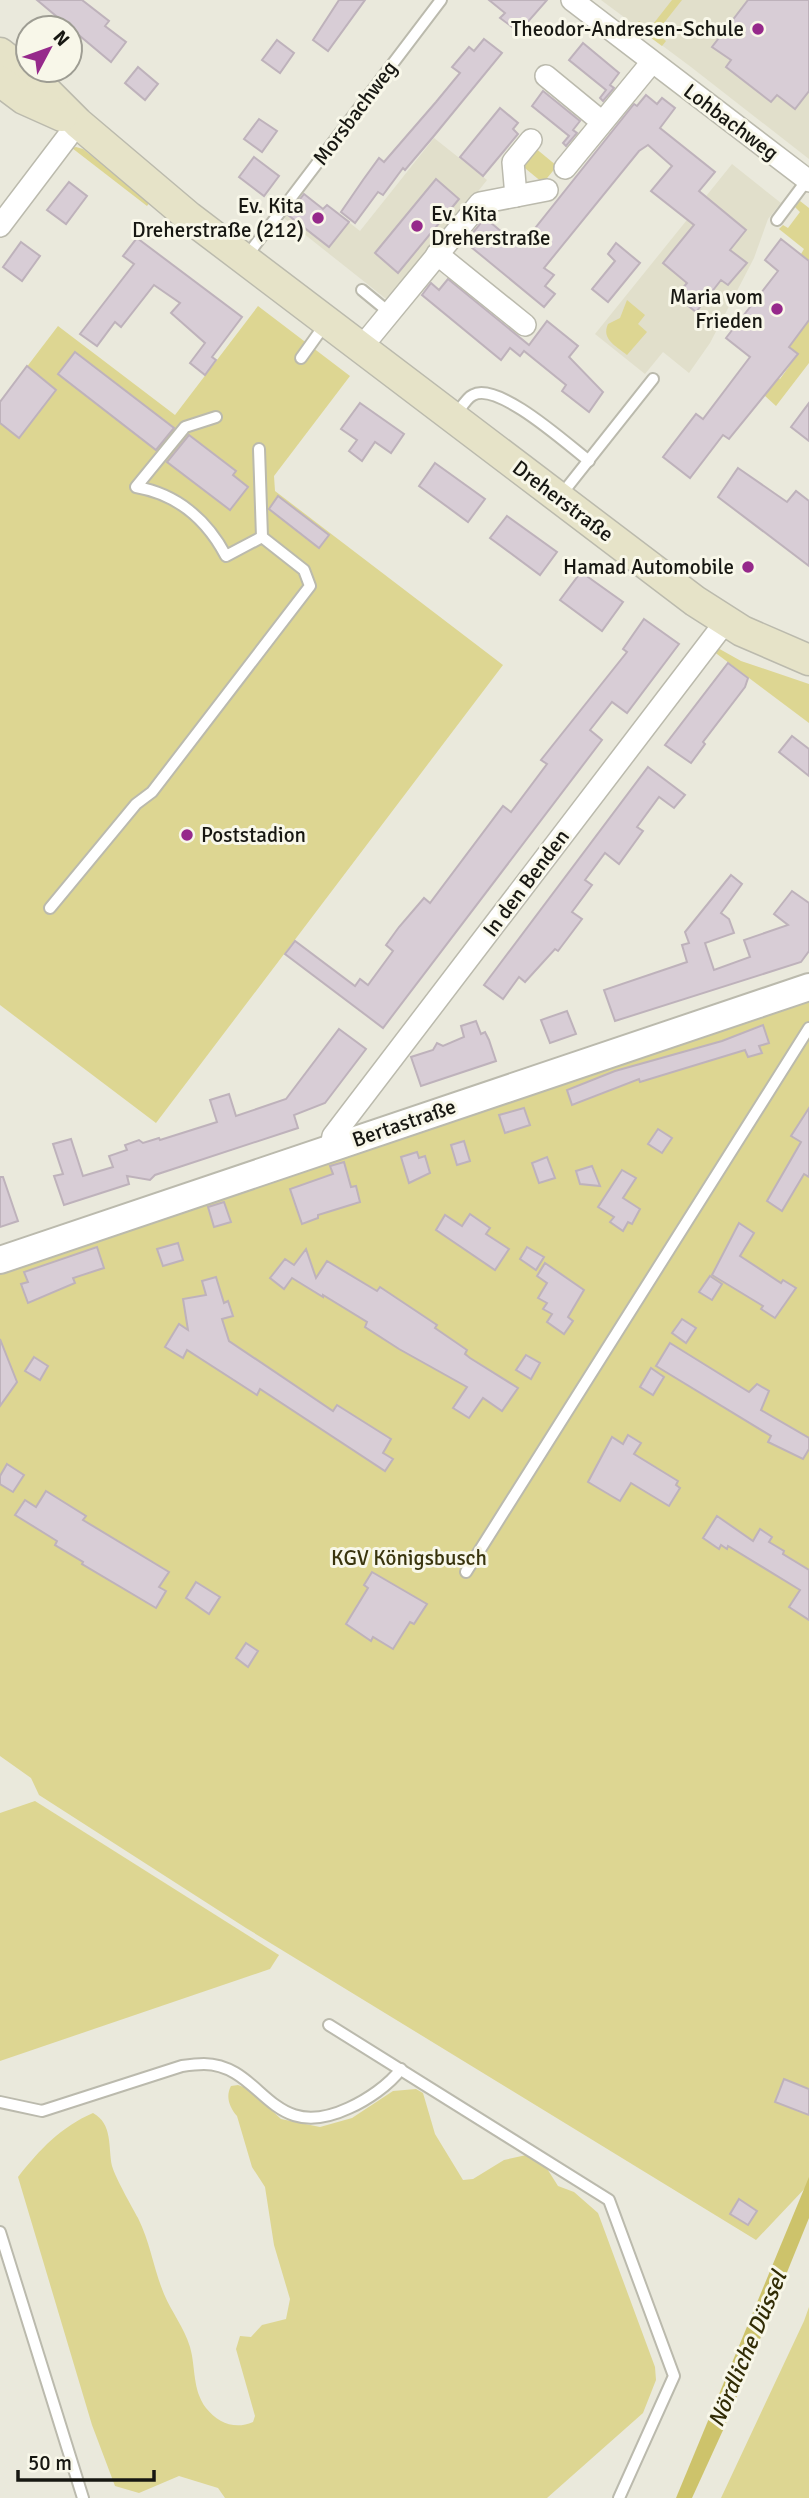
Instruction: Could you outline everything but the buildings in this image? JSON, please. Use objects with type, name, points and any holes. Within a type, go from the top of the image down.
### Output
[{"type":"main road","name":"Dreherstraße","points":[[0,53],[36,81],[78,123],[244,259],[360,349],[726,621],[809,660]]},
{"type":"main road","name":"Dreherstraße","points":[[0,80],[24,99],[78,123]]},
{"type":"street","name":"Lohbachweg","points":[[572,0],[808,181]]},
{"type":"street","points":[[565,168],[652,62]]},
{"type":"street","name":"Dreherstraße","points":[[0,69],[78,123]]},
{"type":"street","points":[[546,76],[602,122]]},
{"type":"street","points":[[0,226],[78,123]]},
{"type":"street","points":[[516,196],[513,162],[531,139]]},
{"type":"street","points":[[360,349],[480,203],[547,190]]},
{"type":"street","points":[[437,254],[525,326]]},
{"type":"street","name":"In den Benden","points":[[331,1147],[333,1136],[341,1125],[726,621]]},
{"type":"street","name":"Bertastraße","points":[[0,1260],[809,987]]},
{"type":"lane","name":"Morsbachweg","points":[[244,259],[441,0]]},
{"type":"lane","points":[[776,220],[808,181]]},
{"type":"lane","points":[[362,290],[390,313]]},
{"type":"lane","points":[[301,358],[326,323]]},
{"type":"lane","points":[[559,497],[653,379]]},
{"type":"lane","points":[[453,418],[471,395],[482,392],[494,394],[520,408],[589,461]]},
{"type":"lane","points":[[216,417],[185,427],[136,487],[174,499],[194,513],[216,537],[226,556],[262,537]]},
{"type":"lane","points":[[50,908],[136,804],[152,792],[310,586],[304,570],[262,537],[259,449]]},
{"type":"lane","points":[[466,1572],[809,1028]]},
{"type":"lane","points":[[329,2025],[609,2200],[674,2376],[619,2498]]},
{"type":"lane","points":[[0,2102],[42,2110],[182,2066],[205,2064],[239,2077],[286,2112],[311,2120],[325,2119],[363,2102],[401,2070]]},
{"type":"lane","points":[[0,2232],[83,2498]]},
{"type":"shaded area","points":[[601,0],[809,0],[809,159],[691,67]]},
{"type":"shaded area","points":[[434,138],[487,180],[390,302],[284,218],[304,194],[323,209],[327,205],[360,231]]},
{"type":"shaded area","points":[[732,164],[781,203],[768,219],[754,258],[710,343],[689,373],[663,352],[645,374],[595,334]]},
{"type":"green space","points":[[672,0],[682,0],[656,33],[666,41],[662,46],[635,26],[639,21],[650,28]]},
{"type":"green space","points":[[534,147],[557,166],[543,183],[520,164]]},
{"type":"green space","points":[[72,148],[83,149],[150,202],[147,206]]},
{"type":"green space","points":[[800,201],[809,208],[809,261],[801,254],[804,249],[779,229],[783,225],[788,228],[800,212],[795,207]]},
{"type":"green space","points":[[627,300],[645,315],[638,324],[647,332],[627,355],[611,342],[606,329],[608,324],[620,318]]},
{"type":"green space","name":"Poststadion","points":[[258,306],[350,376],[274,476],[275,491],[503,665],[156,1123],[0,1005],[0,402],[58,326],[175,415]]},
{"type":"green space","points":[[809,320],[809,363],[776,406],[764,395],[769,371],[780,379],[798,354],[789,347]]},
{"type":"green space","points":[[716,647],[741,661],[809,684],[809,723],[713,651]]},
{"type":"green space","name":"KGV Königsbusch","points":[[809,1002],[809,2184],[756,2240],[246,1928],[39,1795],[31,1778],[0,1756],[0,1274]]},
{"type":"green space","points":[[35,1801],[279,1955],[270,1969],[0,2061],[0,1813]]},
{"type":"green space","points":[[238,2085],[249,2089],[281,2119],[320,2127],[352,2118],[393,2091],[416,2089],[423,2093],[435,2134],[463,2180],[473,2179],[504,2160],[531,2154],[546,2167],[558,2186],[574,2192],[598,2213],[655,2367],[656,2380],[643,2413],[547,2498],[225,2498],[218,2488],[179,2476],[139,2493],[115,2486],[92,2425],[18,2177],[43,2148],[81,2119],[93,2113],[104,2123],[112,2166],[142,2227],[164,2294],[187,2340],[196,2386],[202,2401],[211,2413],[227,2424],[253,2422],[255,2416],[236,2349],[240,2336],[251,2337],[262,2325],[286,2319],[290,2299],[274,2245],[265,2187],[252,2167],[237,2116],[229,2102],[231,2086]]},
{"type":"green space","points":[[809,2307],[809,2498],[721,2498],[804,2321]]},
{"type":"water","name":"Nördliche Düssel","points":[[809,2177],[809,2218],[724,2428],[692,2498],[676,2498]]},
{"type":"place","name":"Theodor-Andresen-Schule","points":[[758,29]]},
{"type":"place","name":"Ev. Kita Dreherstraße (212)","points":[[318,218]]},
{"type":"place","name":"Ev. Kita Dreherstraße","points":[[417,226]]},
{"type":"place","name":"Maria vom Frieden","points":[[777,309]]},
{"type":"place","name":"Hamad Automobile","points":[[748,567]]},
{"type":"place","name":"Poststadion","points":[[187,835]]}]
